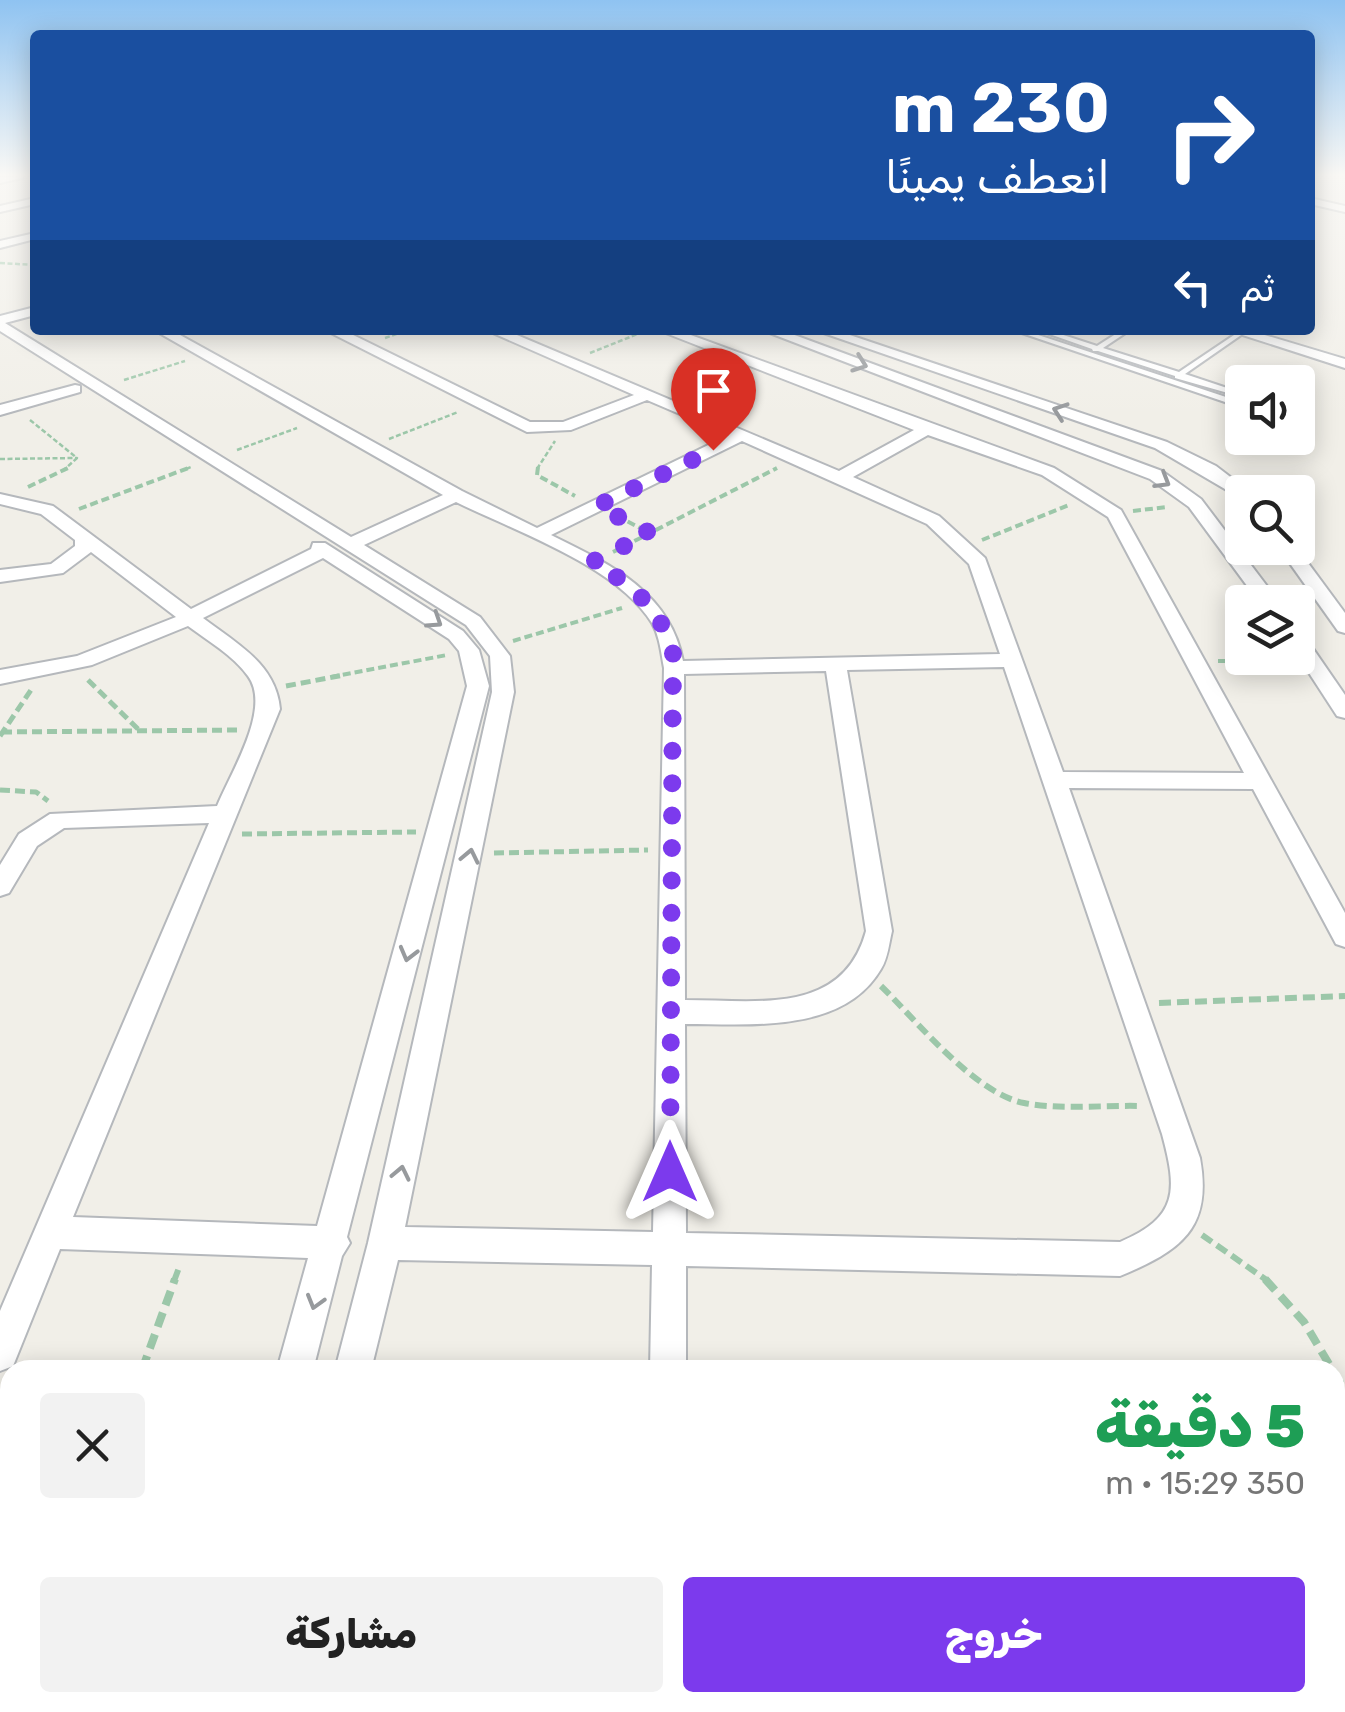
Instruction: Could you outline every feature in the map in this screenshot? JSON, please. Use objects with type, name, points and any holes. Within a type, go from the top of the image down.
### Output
[{"type":"street","points":[[30,313],[0,322],[37,357]]},
{"type":"street","points":[[170,335],[456,495],[592,562],[646,600],[668,634],[674,668],[668,1360]]},
{"type":"street","points":[[342,335],[527,426],[565,427],[646,395]]},
{"type":"street","points":[[386,1244],[1120,1259],[1164,1239],[1190,1202],[1190,1172],[1169,1107],[985,576],[965,547],[913,509],[505,335]]},
{"type":"street","points":[[679,335],[926,430],[1037,467],[1095,495],[1115,514],[1345,937]]},
{"type":"street","points":[[783,335],[1156,475],[1194,503],[1256,585]]},
{"type":"street","points":[[837,335],[1161,445],[1225,481]]},
{"type":"street","points":[[1252,335],[1342,360]]},
{"type":"street","points":[[0,340],[37,357],[336,547],[473,621],[496,646],[503,666],[503,692],[471,854],[386,1244],[357,1360]]},
{"type":"street","points":[[7,408],[86,389]]},
{"type":"street","points":[[840,477],[926,430]]},
{"type":"street","points":[[538,535],[742,436]]},
{"type":"street","points":[[0,677],[72,664],[456,495]]},
{"type":"street","points":[[0,1353],[270,709],[268,690],[259,672],[36,504],[1,499]]},
{"type":"street","points":[[0,576],[56,569],[74,560],[84,548],[84,538]]},
{"type":"street","points":[[298,1360],[478,686],[470,650],[456,635],[336,547]]},
{"type":"street","points":[[1300,565],[1345,627]]},
{"type":"street","points":[[674,668],[1014,660]]},
{"type":"street","points":[[671,1012],[798,1008],[850,990],[868,973],[877,953],[879,931],[836,664]]},
{"type":"street","points":[[1315,666],[1345,711]]},
{"type":"street","points":[[1054,780],[1261,782]]},
{"type":"street","points":[[0,886],[28,840],[47,825],[83,816],[223,824]]},
{"type":"street","points":[[51,1232],[332,1242]]},
{"type":"lane","points":[[1030,335],[1169,382],[1225,394]]},
{"type":"lane","points":[[1058,335],[1225,391]]},
{"type":"lane","points":[[1087,355],[1119,335]]},
{"type":"lane","points":[[1169,382],[1233,335]]},
{"type":"path","points":[[0,264],[30,265]]},
{"type":"path","points":[[569,362],[634,335]]},
{"type":"path","points":[[86,389],[204,355]]},
{"type":"path","points":[[368,447],[480,404]]},
{"type":"path","points":[[7,408],[77,458]]},
{"type":"path","points":[[56,518],[318,420]]},
{"type":"path","points":[[565,427],[539,464],[537,475],[650,533]]},
{"type":"path","points":[[0,459],[77,458]]},
{"type":"path","points":[[1,499],[71,466],[77,458]]},
{"type":"path","points":[[592,562],[797,458]]},
{"type":"path","points":[[965,547],[1095,495]]},
{"type":"path","points":[[1115,514],[1194,503]]},
{"type":"path","points":[[496,646],[646,600]]},
{"type":"path","points":[[268,690],[470,650]]},
{"type":"path","points":[[1195,661],[1225,661]]},
{"type":"path","points":[[72,664],[140,731]]},
{"type":"path","points":[[1,734],[44,671]]},
{"type":"path","points":[[1,734],[263,730]]},
{"type":"path","points":[[0,790],[42,794],[48,802],[47,825]]},
{"type":"path","points":[[223,824],[440,831]]},
{"type":"path","points":[[471,854],[672,850]]},
{"type":"path","points":[[868,973],[974,1073],[1009,1098],[1023,1103],[1169,1107]]},
{"type":"path","points":[[1131,1004],[1345,996]]},
{"type":"path","points":[[1178,1223],[1247,1264],[1296,1310],[1331,1360]]},
{"type":"path","points":[[146,1360],[190,1237]]},
{"type":"route","points":[[670,1172],[673,652],[668,634],[646,600],[613,573],[592,562],[650,533],[597,506],[713,450]]}]
